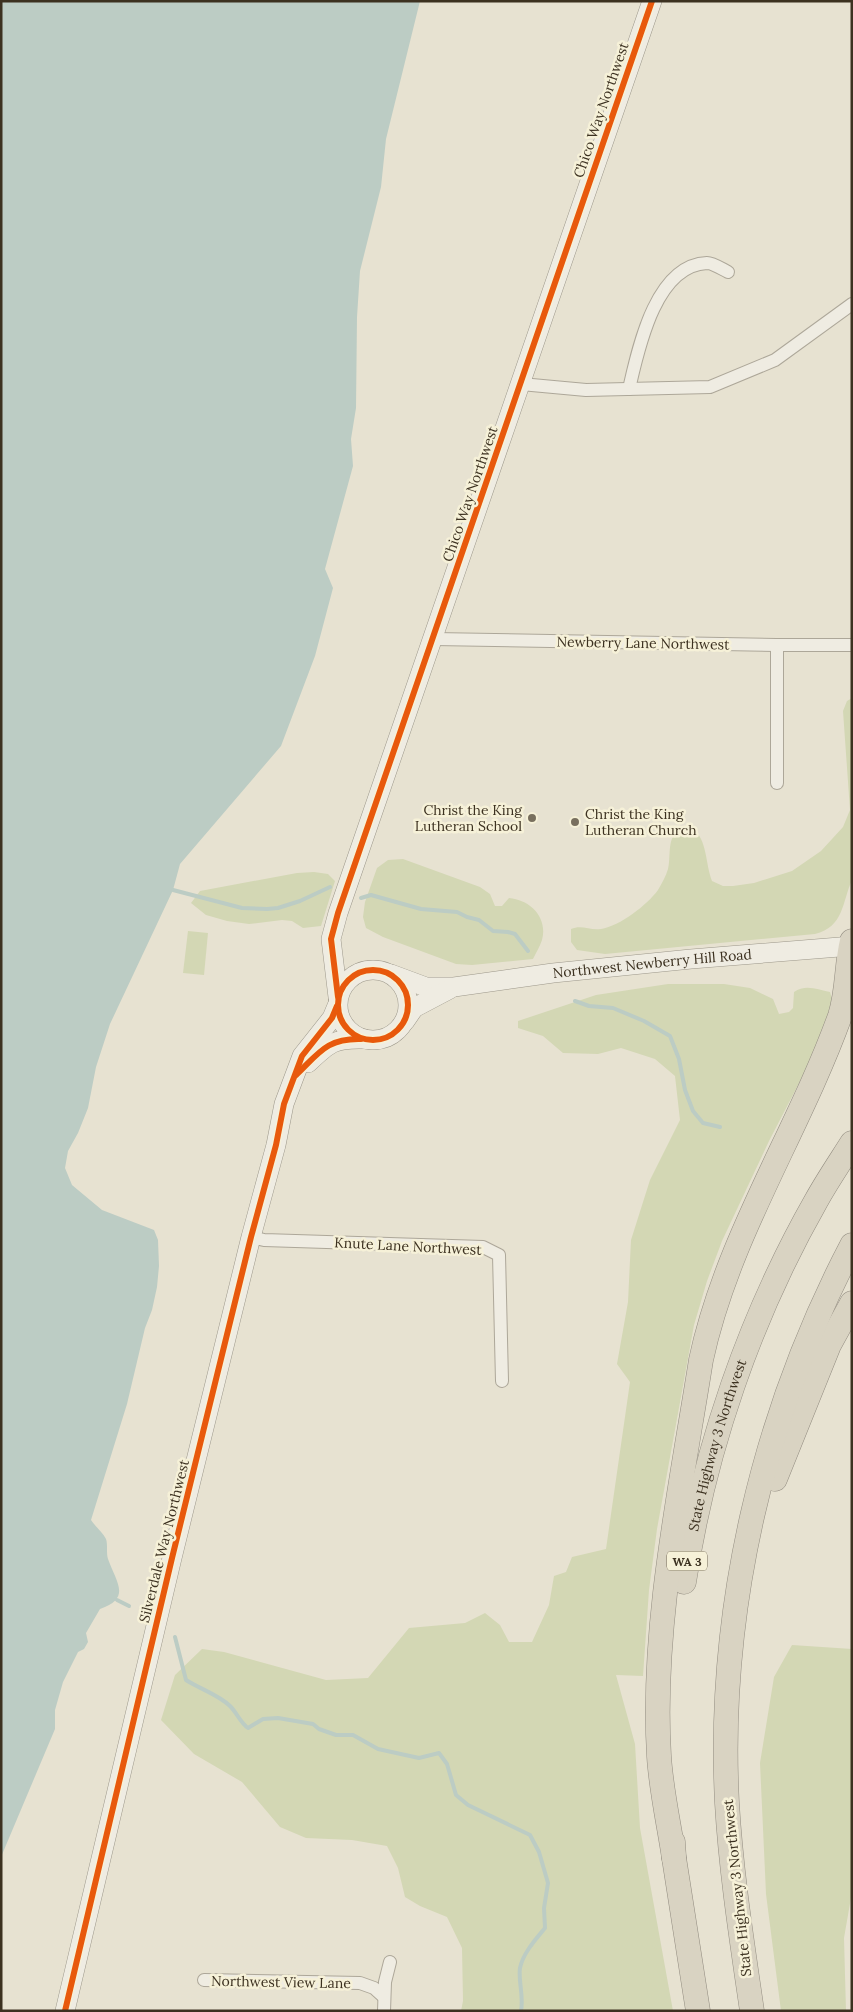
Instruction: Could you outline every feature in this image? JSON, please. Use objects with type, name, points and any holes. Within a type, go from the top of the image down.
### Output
[{"type":"highway","points":[[674,1858],[659,1757],[661,1651],[668,1579],[701,1360],[706,1337],[729,1269],[817,1073],[840,1015],[846,992],[847,967],[851,944]]},
{"type":"highway","name":"State Highway 3 Northwest","points":[[698,2011],[674,1858],[673,1736],[676,1654],[682,1595],[696,1511],[722,1420],[762,1310],[816,1201],[852,1143]]},
{"type":"highway","name":"State Highway 3 Northwest","points":[[752,2011],[730,1846],[726,1757],[730,1655],[743,1559],[764,1470],[788,1391],[822,1306],[852,1245]]},
{"type":"highway","points":[[743,1559],[829,1344],[852,1303]]},
{"type":"main road","name":"Chico Way Northwest","points":[[338,1002],[338,983],[332,939],[338,913],[652,1]]},
{"type":"main road","name":"Northwest Newberry Hill Road","points":[[391,974],[426,987],[454,987],[671,961],[851,944]]},
{"type":"main road","points":[[332,946],[349,965],[360,969],[372,970],[391,974],[407,994],[408,1009],[403,1023],[396,1032],[386,1038],[375,1040],[364,1039],[354,1035],[345,1027],[340,1017],[338,1002],[342,987],[352,976],[372,970]]},
{"type":"main road","name":"Northwest Newberry Hill Road","points":[[403,1023],[414,1008],[454,987]]},
{"type":"main road","name":"Silverdale Way Northwest","points":[[65,2011],[170,1567],[251,1237],[276,1146],[284,1104],[302,1056],[332,1018],[338,1002]]},
{"type":"main road","name":"Silverdale Way Northwest","points":[[293,1078],[331,1044],[346,1039],[364,1039]]},
{"type":"street","points":[[629,389],[641,339],[657,299],[677,276],[693,266],[709,263],[728,272]]},
{"type":"street","points":[[521,384],[586,390],[710,387],[775,360],[852,304]]},
{"type":"street","name":"Newberry Lane Northwest","points":[[434,638],[777,646],[852,644]]},
{"type":"street","points":[[777,646],[777,784]]},
{"type":"street","name":"Knute Lane Northwest","points":[[251,1237],[264,1240],[483,1247],[499,1255],[502,1381]]},
{"type":"street","points":[[384,2011],[385,1982],[390,1962]]},
{"type":"street","name":"Northwest View Lane","points":[[204,1980],[360,1983],[374,1988],[384,1997]]},
{"type":"green space","points":[[852,698],[852,880],[841,913],[832,926],[825,931],[815,934],[605,954],[577,950],[571,942],[571,929],[579,927],[601,929],[616,924],[633,914],[653,896],[667,872],[672,839],[680,830],[692,827],[697,833],[704,845],[712,881],[723,886],[754,883],[792,871],[821,851],[843,827],[850,810],[843,711],[847,701]]},
{"type":"green space","points":[[403,859],[480,887],[490,894],[495,906],[502,906],[509,898],[517,899],[531,906],[540,918],[543,932],[542,940],[533,959],[472,965],[456,964],[383,937],[366,928],[363,917],[365,902],[377,868],[388,860]]},
{"type":"green space","points":[[314,872],[328,874],[335,881],[321,926],[303,928],[292,921],[282,920],[249,924],[227,921],[206,915],[191,903],[200,891],[297,873]]},
{"type":"green space","points":[[188,931],[208,933],[204,975],[183,973]]},
{"type":"green space","points":[[668,984],[724,984],[750,988],[773,999],[779,1014],[789,1012],[793,1008],[794,992],[802,988],[830,992],[833,1002],[823,1037],[769,1141],[722,1241],[707,1281],[694,1325],[657,1529],[649,1590],[643,1676],[616,1675],[635,1744],[640,1828],[673,2011],[461,2011],[463,2001],[462,1948],[447,1917],[420,1906],[405,1897],[398,1868],[387,1846],[352,1840],[306,1838],[280,1827],[242,1782],[194,1754],[161,1720],[175,1675],[202,1649],[224,1652],[326,1680],[368,1678],[409,1628],[465,1623],[485,1613],[500,1625],[509,1642],[532,1642],[549,1605],[554,1576],[566,1572],[572,1557],[606,1549],[630,1382],[617,1364],[628,1302],[631,1240],[650,1180],[680,1120],[675,1076],[655,1059],[621,1048],[598,1054],[563,1053],[543,1036],[518,1028],[518,1021],[596,995]]},
{"type":"green space","points":[[792,1645],[852,1649],[852,1892],[844,1938],[846,2011],[781,2011],[766,1894],[760,1763],[774,1677]]},
{"type":"shaded area","points":[[1,1],[420,1],[386,139],[381,187],[360,271],[357,317],[356,408],[351,439],[353,466],[325,569],[333,588],[315,656],[281,746],[180,864],[173,890],[110,1024],[96,1067],[88,1108],[68,1151],[65,1168],[72,1185],[102,1210],[154,1230],[158,1240],[159,1266],[152,1310],[145,1328],[127,1404],[91,1520],[106,1539],[107,1557],[117,1582],[119,1594],[110,1605],[100,1609],[86,1633],[88,1642],[84,1649],[78,1652],[63,1682],[55,1710],[55,1729],[1,1857]]},
{"type":"waterway","points":[[173,890],[242,908],[267,909],[278,908],[300,901],[330,887]]},
{"type":"waterway","points":[[361,898],[371,895],[421,909],[457,912],[479,920],[493,931],[515,934],[528,951]]},
{"type":"waterway","points":[[575,1001],[589,1006],[613,1008],[644,1021],[670,1036],[679,1059],[685,1090],[693,1111],[703,1123],[720,1127]]},
{"type":"waterway","points":[[117,1600],[129,1606]]},
{"type":"waterway","points":[[175,1637],[186,1680],[226,1702],[248,1728],[263,1719],[278,1718],[313,1724],[319,1729],[336,1735],[353,1735],[378,1749],[419,1758],[439,1753],[447,1764],[456,1795],[468,1805],[530,1835],[539,1852],[548,1883],[544,1908],[545,1928],[527,1952],[520,1968],[521,2011]]},
{"type":"cycle path","points":[[338,997],[331,939],[338,913],[652,1]]},
{"type":"cycle path","points":[[380,970],[393,976],[402,985],[406,991],[408,1005],[406,1019],[398,1030],[387,1038],[366,1040],[359,1038],[348,1030],[340,1019],[338,998],[340,991],[348,980],[359,972],[380,970]]},
{"type":"cycle path","points":[[65,2011],[172,1558],[251,1237],[276,1145],[284,1104],[302,1056],[332,1018],[337,1006]]},
{"type":"cycle path","points":[[296,1075],[324,1048],[340,1041],[361,1039]]},
{"type":"place","name":"Christ the King Lutheran School","points":[[532,818]]},
{"type":"place","name":"Christ the King Lutheran Church","points":[[575,822]]}]
